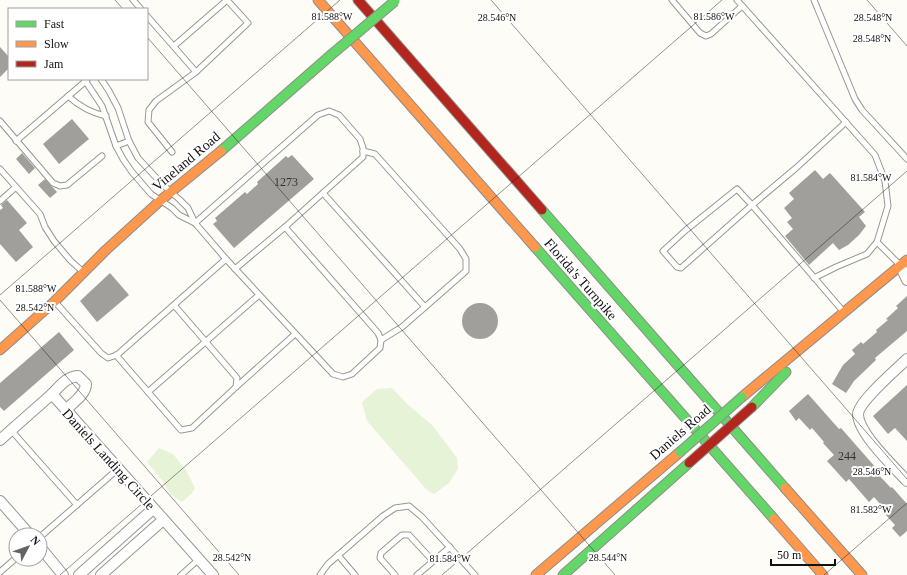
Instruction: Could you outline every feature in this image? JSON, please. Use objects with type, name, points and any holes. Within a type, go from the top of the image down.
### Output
[{"type":"main road","name":"Florida's Turnpike","points":[[318,0],[823,575]]},
{"type":"main road","name":"Florida's Turnpike","points":[[358,0],[862,575]]},
{"type":"main road","name":"Vineland Road","points":[[0,350],[55,301],[106,250],[171,191],[246,130],[396,0]]},
{"type":"main road","name":"Daniels Road","points":[[536,575],[742,397],[844,312],[905,265]]},
{"type":"main road","name":"Daniels Road","points":[[565,574],[752,407],[844,312]]},
{"type":"main road","points":[[565,574],[564,565],[574,541]]},
{"type":"street","points":[[905,265],[907,280]]},
{"type":"street","points":[[907,359],[864,402],[858,414],[868,438],[907,481]]},
{"type":"street","points":[[0,440],[68,378],[78,376],[86,384],[86,388],[66,410]]},
{"type":"street","name":"Daniels Landing Circle","points":[[52,394],[213,575]]},
{"type":"street","points":[[0,501],[23,527]]},
{"type":"street","points":[[79,575],[154,508]]},
{"type":"street","points":[[101,575],[164,520]]},
{"type":"street","points":[[48,557],[63,575]]},
{"type":"lane","points":[[133,0],[140,8]]},
{"type":"lane","points":[[172,152],[148,122],[149,110],[156,101],[196,72],[248,23],[227,0],[174,46]]},
{"type":"lane","points":[[672,0],[700,33],[706,36],[711,34],[742,6]]},
{"type":"lane","points":[[737,0],[875,155],[885,181],[888,206],[877,242],[867,254],[836,266],[814,278]]},
{"type":"lane","points":[[814,0],[855,99],[862,110],[907,159]]},
{"type":"lane","points":[[148,18],[196,72]]},
{"type":"lane","points":[[16,141],[86,80],[98,99],[106,116],[116,146],[123,160],[132,172],[151,194],[172,208],[178,216],[195,223]]},
{"type":"lane","points":[[102,80],[110,91],[118,108],[129,141],[138,158],[162,184],[188,208],[195,223],[226,259],[333,374],[343,376],[352,374],[380,348],[381,340],[378,333],[285,227]]},
{"type":"lane","points":[[68,96],[86,110],[106,116]]},
{"type":"lane","points":[[195,223],[318,115],[329,111],[339,116],[360,139],[363,157],[285,227],[235,269]]},
{"type":"lane","points":[[0,122],[53,183],[60,186],[67,185],[102,156]]},
{"type":"lane","points":[[844,312],[752,205],[737,189],[686,230],[663,251],[677,267],[681,268],[752,205],[796,168],[846,122]]},
{"type":"lane","points":[[116,146],[129,141]]},
{"type":"lane","points":[[363,151],[375,154],[460,249],[466,259],[466,270],[402,327],[381,340]]},
{"type":"lane","points":[[0,169],[40,214],[45,227],[54,241],[70,260],[84,272]]},
{"type":"lane","points":[[0,180],[5,175]]},
{"type":"lane","points":[[0,201],[16,187]]},
{"type":"lane","points":[[323,193],[425,307]]},
{"type":"lane","points":[[877,242],[905,265]]},
{"type":"lane","points":[[55,301],[101,353],[108,358],[116,355],[226,259]]},
{"type":"lane","points":[[148,392],[259,294]]},
{"type":"lane","points":[[174,305],[237,378],[236,387]]},
{"type":"lane","points":[[116,355],[181,430],[192,428],[295,334]]},
{"type":"lane","points":[[11,430],[77,505]]},
{"type":"lane","points":[[48,530],[118,469]]},
{"type":"lane","points":[[320,575],[328,564],[366,530],[389,512],[395,508],[409,506],[422,517],[475,575]]},
{"type":"lane","points":[[395,575],[380,558],[380,553],[402,535],[409,535],[433,561]]},
{"type":"lane","points":[[417,575],[450,547]]},
{"type":"lane","points":[[338,555],[355,575]]},
{"type":"lane","points":[[182,575],[199,560]]},
{"type":"lane","points":[[0,572],[8,565]]},
{"type":"green space","points":[[392,388],[407,404],[433,426],[457,458],[458,469],[449,483],[434,494],[427,490],[367,421],[362,402],[377,389]]},
{"type":"green space","points":[[159,448],[173,454],[186,470],[195,488],[192,493],[182,502],[170,494],[162,480],[147,462]]},
{"type":"building","points":[[0,47],[8,56],[8,69],[0,77]]},
{"type":"building","points":[[72,119],[89,139],[59,164],[43,144]]},
{"type":"building","points":[[22,153],[35,168],[29,174],[16,159]]},
{"type":"building","points":[[292,155],[314,179],[234,248],[213,224],[217,221],[215,218],[245,192],[247,194],[258,184],[257,182],[286,156],[288,158]]},
{"type":"building","points":[[815,170],[823,179],[830,173],[865,212],[859,217],[866,226],[848,245],[839,250],[833,243],[809,265],[785,236],[793,229],[787,222],[792,218],[784,208],[794,199],[789,193]]},
{"type":"building","points":[[45,179],[57,192],[50,198],[38,185]]},
{"type":"building","points":[[7,200],[27,223],[19,230],[33,247],[16,262],[0,244],[0,210],[3,208],[1,205]]},
{"type":"building","points":[[110,273],[129,295],[97,322],[80,301]]},
{"type":"building","points":[[907,296],[907,331],[875,358],[876,360],[854,381],[846,393],[832,384],[843,365],[855,354],[852,350],[861,342],[863,344],[877,332],[876,330],[888,320],[886,319],[898,308],[896,306]]},
{"type":"building","points":[[484,303],[493,308],[497,314],[497,328],[493,334],[484,339],[476,339],[467,334],[463,328],[462,317],[467,308],[473,304]]},
{"type":"building","points":[[59,332],[74,350],[4,411],[0,407],[0,383]]},
{"type":"building","points":[[907,385],[907,441],[895,428],[888,434],[873,416]]},
{"type":"building","points":[[808,394],[839,429],[841,428],[876,468],[874,470],[907,504],[907,531],[900,537],[892,528],[895,525],[885,514],[887,512],[874,497],[869,502],[849,479],[846,482],[827,461],[834,455],[823,443],[824,442],[812,428],[810,430],[799,418],[796,421],[789,411]]},
{"type":"traffic: fast","points":[[331,55],[395,1]]},
{"type":"traffic: fast","points":[[221,151],[331,55]]},
{"type":"traffic: fast","points":[[542,210],[785,488]]},
{"type":"traffic: fast","points":[[535,247],[774,519]]},
{"type":"traffic: fast","points":[[752,407],[786,372]]},
{"type":"traffic: fast","points":[[680,452],[742,397]]},
{"type":"traffic: fast","points":[[563,575],[689,463]]},
{"type":"traffic: slow","points":[[318,0],[535,247]]},
{"type":"traffic: slow","points":[[0,350],[55,301],[106,250],[161,200],[221,151]]},
{"type":"traffic: slow","points":[[742,397],[907,260]]},
{"type":"traffic: slow","points":[[536,575],[680,452]]},
{"type":"traffic: slow","points":[[785,488],[862,575]]},
{"type":"traffic: slow","points":[[774,519],[823,575]]},
{"type":"traffic: jam","points":[[358,0],[542,210]]},
{"type":"traffic: jam","points":[[689,463],[752,407]]}]
